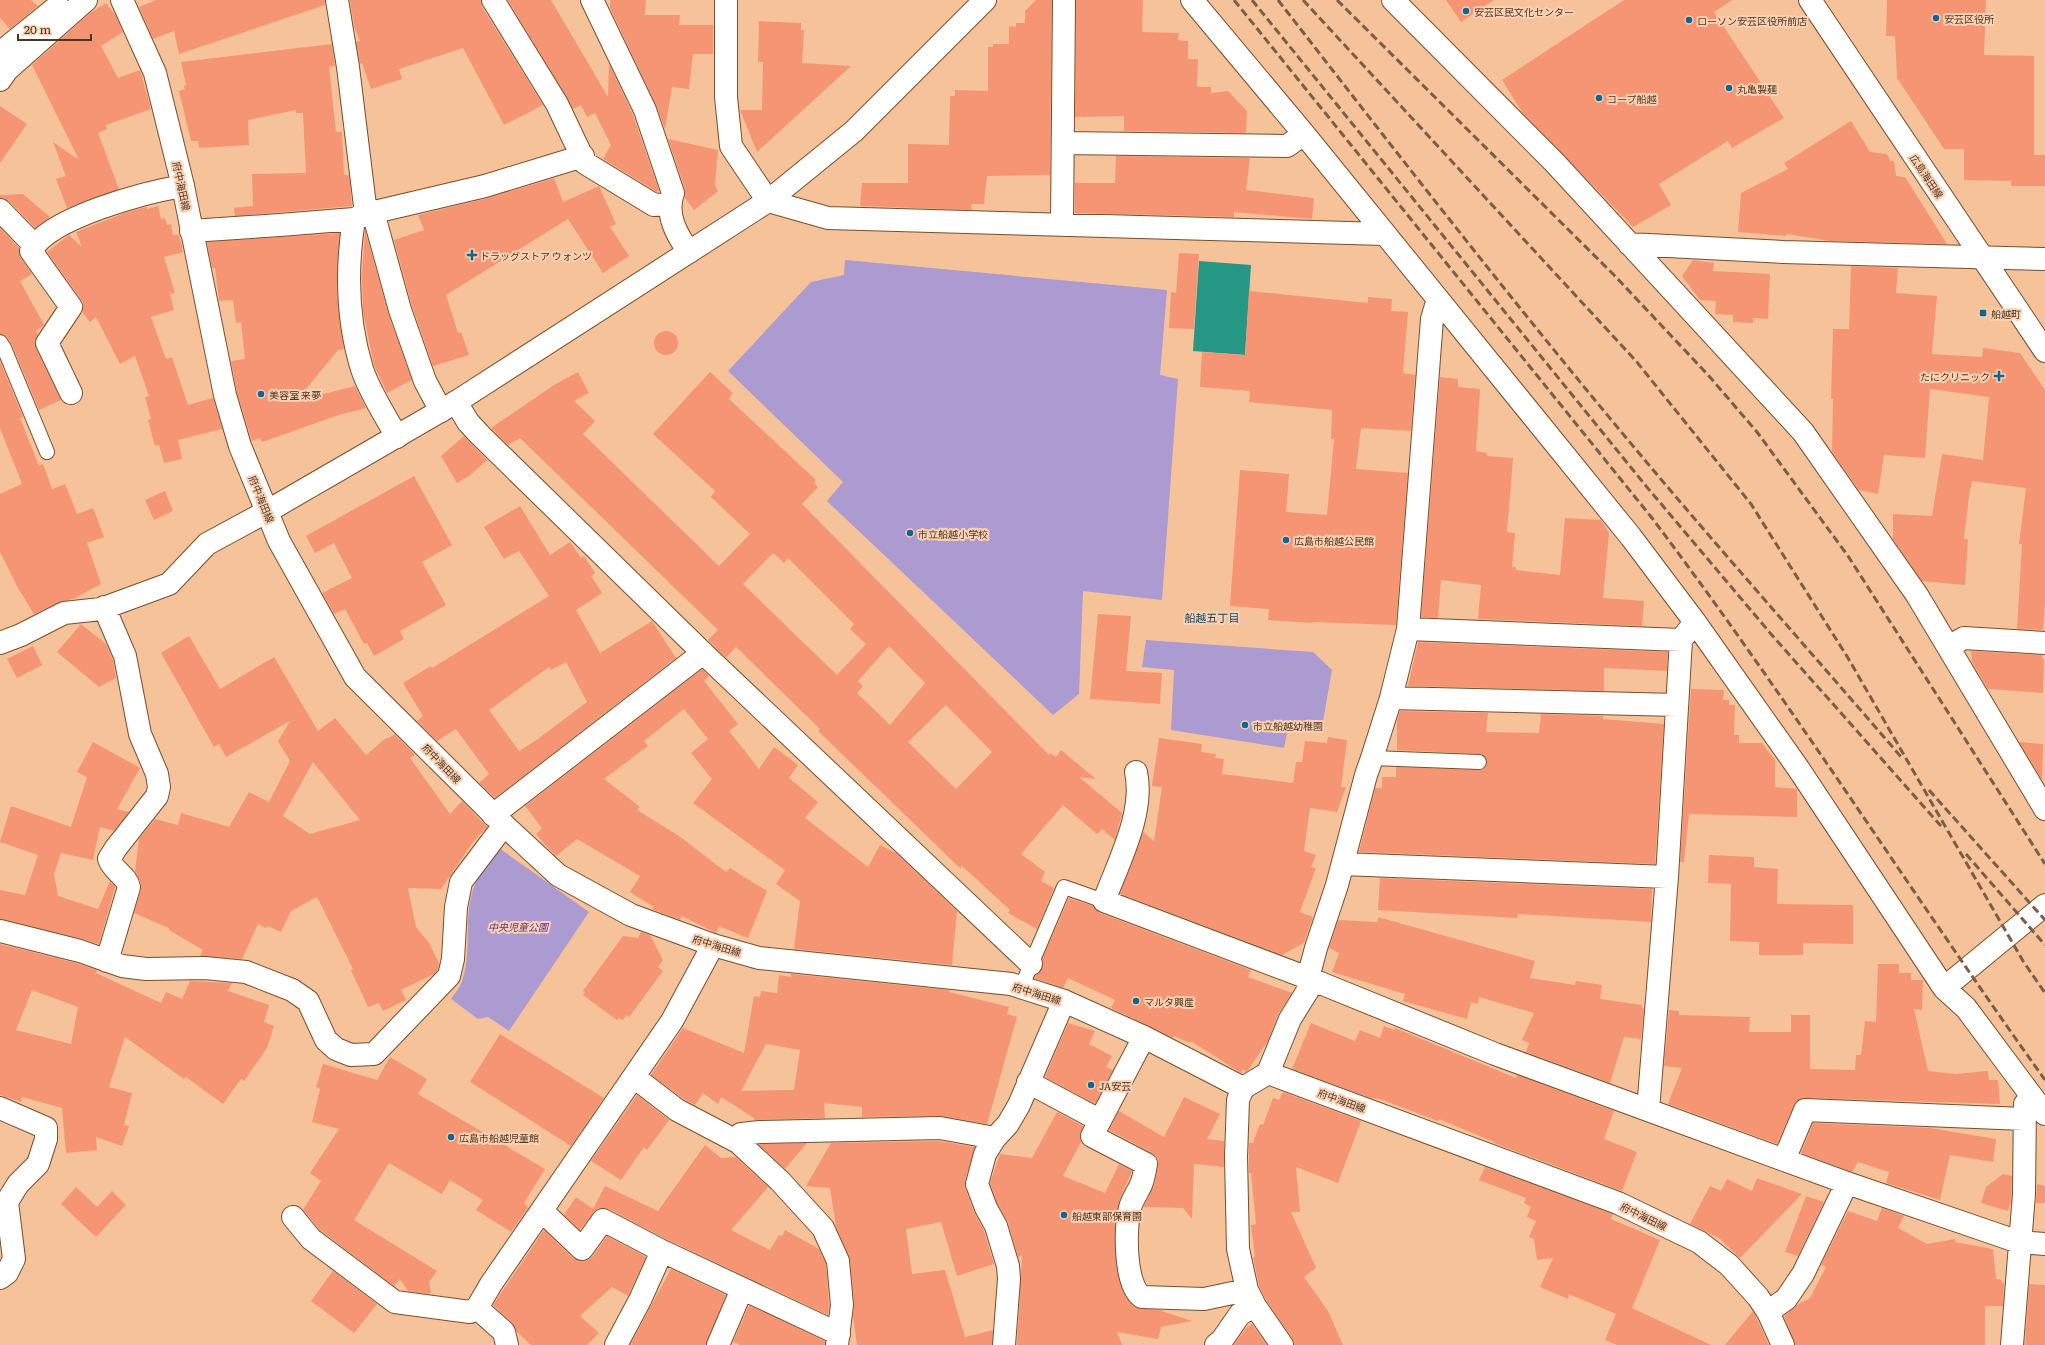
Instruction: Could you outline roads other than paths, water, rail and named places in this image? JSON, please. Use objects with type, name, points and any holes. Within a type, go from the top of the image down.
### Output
[{"type":"street","points":[[0,53],[79,0]]},
{"type":"street","points":[[0,80],[7,70],[79,0]]},
{"type":"street","name":"府中海田線","points":[[122,0],[155,73],[183,186],[225,395],[240,446],[279,541],[355,677],[434,754],[498,820],[558,875],[631,915],[713,945],[759,958],[1003,983],[1064,1001],[1144,1037],[1243,1088]]},
{"type":"street","points":[[337,0],[348,67],[364,215],[425,381],[448,406],[468,422],[703,653],[1031,964]]},
{"type":"street","points":[[493,0],[557,104],[585,163],[654,205],[669,204]]},
{"type":"street","points":[[592,0],[644,110],[673,194],[669,204],[676,232],[689,252]]},
{"type":"street","points":[[726,0],[726,97],[731,146],[768,201],[828,218],[1062,223],[1384,234]]},
{"type":"street","points":[[0,643],[21,635],[64,613],[104,607],[169,584],[207,544],[397,437],[448,406],[768,201],[854,131],[985,0]]},
{"type":"street","points":[[1062,223],[1064,143],[1064,0]]},
{"type":"street","points":[[1192,0],[1304,134],[1631,538],[1695,622],[1798,768],[1944,988],[1966,1008],[2026,1089],[2035,1116],[2019,1242],[2012,1345]]},
{"type":"street","points":[[1393,0],[1555,163],[1803,432],[1917,595],[2045,809]]},
{"type":"street","name":"広島海田線","points":[[1810,0],[2045,351]]},
{"type":"street","points":[[1064,143],[1287,146],[1304,134]]},
{"type":"street","points":[[191,231],[280,226],[364,215],[485,186],[583,156]]},
{"type":"street","points":[[71,393],[47,343],[71,307],[31,251],[34,244],[61,226],[101,207],[149,192],[183,186]]},
{"type":"street","points":[[0,210],[34,244]]},
{"type":"street","points":[[364,215],[349,252],[348,288],[354,334],[362,370],[397,437]]},
{"type":"street","points":[[1629,244],[1783,252],[2045,259]]},
{"type":"street","points":[[1282,1345],[1251,1298],[1238,1249],[1236,1157],[1238,1100],[1243,1088],[1268,1073],[1290,1019],[1308,990],[1308,978],[1316,948],[1343,864],[1366,774],[1391,698],[1408,629],[1432,320],[1438,299]]},
{"type":"street","points":[[104,607],[125,656],[140,734],[157,774],[159,786],[157,796],[109,859],[112,867],[129,883],[129,887],[107,961]]},
{"type":"street","points":[[1648,1110],[1667,877],[1681,640],[1695,622]]},
{"type":"street","points":[[1408,629],[1681,640]]},
{"type":"street","points":[[1948,647],[1964,638],[2045,643]]},
{"type":"street","points":[[0,931],[80,951],[122,966],[146,969],[205,968],[246,972],[292,990],[308,1001],[326,1040],[336,1049],[351,1055],[374,1054],[449,976],[453,959],[456,907],[460,882],[498,820],[703,653]]},
{"type":"street","points":[[1391,698],[1677,705]]},
{"type":"street","points":[[1136,772],[1139,786],[1137,804],[1130,830],[1104,901],[1308,978],[1495,1054],[1847,1183],[2019,1242],[2045,1244]]},
{"type":"street","points":[[1343,864],[1667,877]]},
{"type":"street","points":[[1944,988],[2045,905]]},
{"type":"street","points":[[293,1217],[311,1239],[395,1302],[470,1312],[477,1308],[491,1284],[672,1021],[713,945]]},
{"type":"street","points":[[1004,1345],[1009,1279],[1008,1266],[996,1226],[986,1208],[977,1184],[985,1154],[995,1138],[1008,1124],[1064,1001]]},
{"type":"street","points":[[1144,1037],[1092,1136],[1146,1164],[1142,1183],[1130,1207],[1126,1238],[1131,1279],[1136,1293],[1142,1297],[1204,1299],[1251,1298]]},
{"type":"street","name":"府中海田線","points":[[1268,1073],[1618,1203],[1699,1242],[1729,1265],[1758,1297],[1768,1312],[1783,1345]]},
{"type":"street","points":[[542,1211],[582,1249],[603,1220],[662,1251],[742,1289],[838,1340],[842,1305],[838,1261],[823,1228],[780,1181],[738,1142],[677,1110],[634,1077]]},
{"type":"street","points":[[1028,1082],[1100,1120]]},
{"type":"street","points":[[0,1108],[46,1128],[46,1139],[38,1164],[18,1184],[7,1202],[6,1238],[14,1259],[7,1273],[0,1278]]},
{"type":"street","points":[[1784,1160],[1805,1110],[2035,1116]]},
{"type":"street","points":[[738,1142],[741,1134],[760,1132],[940,1128],[995,1138]]},
{"type":"street","points":[[1768,1312],[1786,1299],[1802,1274],[1847,1183]]},
{"type":"street","points":[[616,1345],[640,1300],[662,1251]]},
{"type":"street","points":[[718,1345],[742,1289]]},
{"type":"street","points":[[1216,1345],[1222,1340],[1251,1298]]},
{"type":"street","points":[[477,1308],[504,1332],[507,1345]]},
{"type":"lane","points":[[0,342],[4,348],[47,452]]},
{"type":"lane","points":[[1372,758],[1479,762]]},
{"type":"lane","points":[[1021,988],[1064,887],[1104,901]]},
{"type":"water","points":[[1199,261],[1251,265],[1245,355],[1193,351]]},
{"type":"railway","points":[[1234,0],[1652,518],[1703,587],[1802,727],[2045,1080]]},
{"type":"railway","points":[[1252,0],[1646,486],[1771,634],[1941,826]]},
{"type":"railway","points":[[1278,0],[1451,222],[1583,386],[1696,520],[1902,758]]},
{"type":"railway","points":[[1303,0],[1636,361],[1751,504],[1848,658],[2023,961],[2045,993]]},
{"type":"railway","points":[[1337,0],[1614,275],[1709,376],[1757,432],[1848,556],[2045,864]]},
{"type":"railway","points":[[1929,790],[2045,920]]},
{"type":"railway","points":[[1966,854],[2045,945]]},
{"type":"place","name":"安芸区民文化センター","points":[[1466,11]]},
{"type":"place","name":"安芸区役所","points":[[1936,18]]},
{"type":"place","name":"ローソン安芸区役所前店","points":[[1689,20]]},
{"type":"place","name":"丸亀製麺","points":[[1729,88]]},
{"type":"place","name":"コープ船越","points":[[1599,98]]},
{"type":"place","name":"ドラッグストア ウォンツ","points":[[472,255]]},
{"type":"place","name":"船越町","points":[[1983,313]]},
{"type":"place","name":"たにクリニック","points":[[1999,376]]},
{"type":"place","name":"美容室 来夢","points":[[261,394]]},
{"type":"place","name":"市立船越小学校","points":[[910,533]]},
{"type":"place","name":"広島市船越公民館","points":[[1286,540]]},
{"type":"place","name":"市立船越幼稚園","points":[[1245,725]]},
{"type":"place","name":"マルタ興産","points":[[1136,1001]]},
{"type":"place","name":"JA安芸","points":[[1091,1085]]},
{"type":"place","name":"広島市船越児童館","points":[[451,1137]]},
{"type":"place","name":"船越東部保育園","points":[[1064,1215]]},
{"type":"district","name":"船越五丁目","points":[[1212,617]]},
{"type":"park label","name":"中央児童公園","points":[[518,926]]}]
